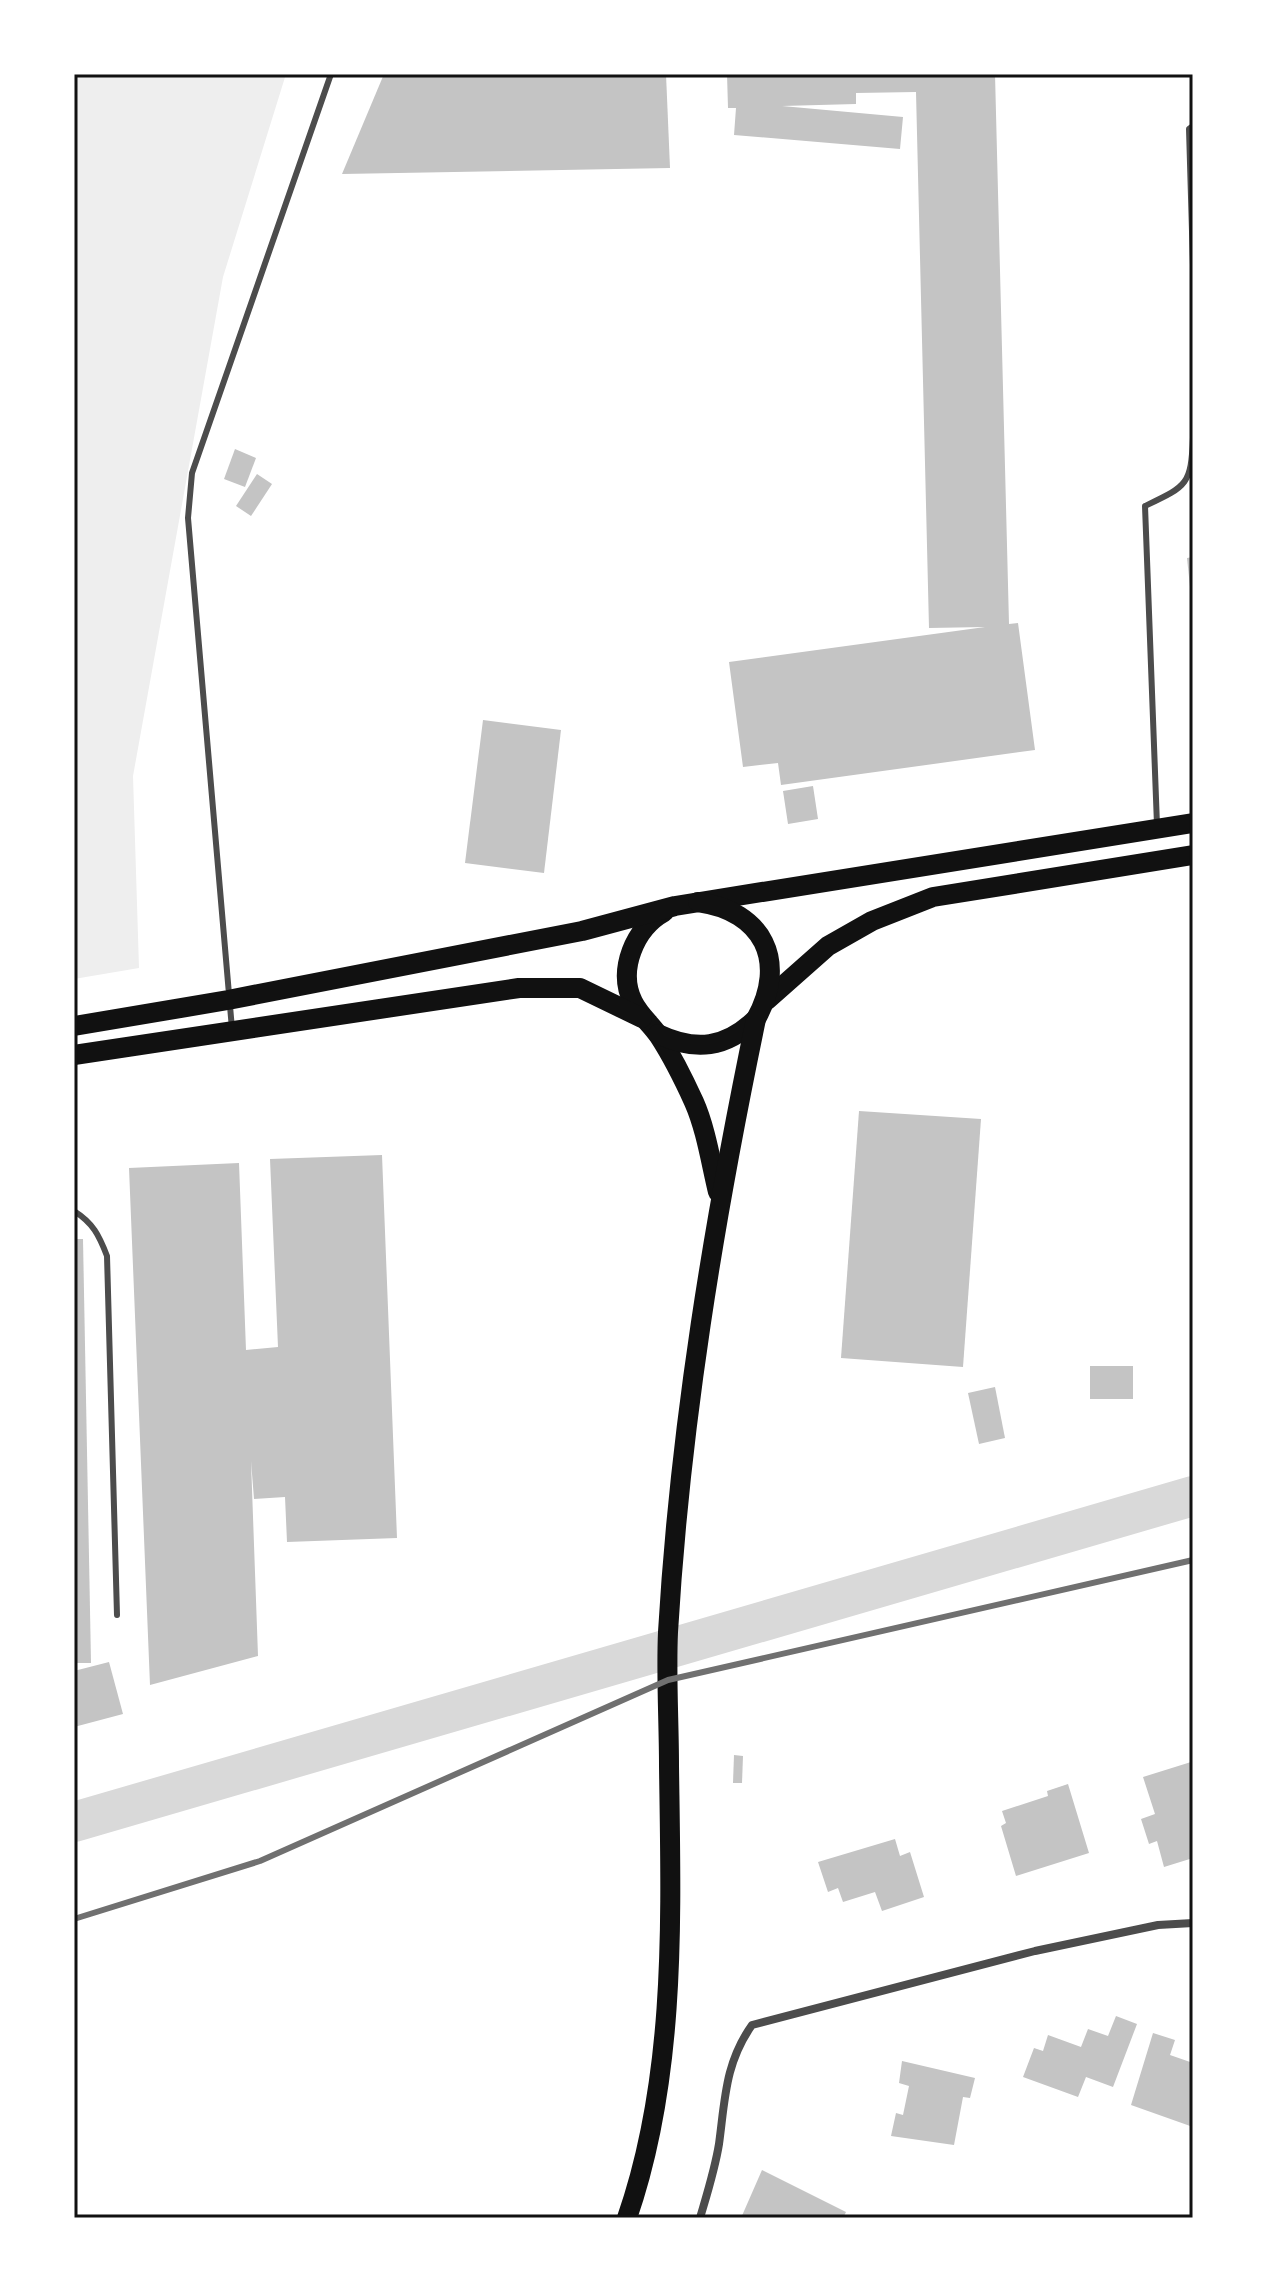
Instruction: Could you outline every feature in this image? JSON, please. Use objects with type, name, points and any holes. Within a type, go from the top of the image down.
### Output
[{"type":"main road","points":[[74,1026],[228,1000],[582,931],[675,906],[1193,823]]},
{"type":"main road","points":[[658,1034],[678,1044],[700,1047],[721,1044],[741,1033],[756,1019],[767,1000],[828,946],[872,921],[933,897],[1193,855]]},
{"type":"main road","points":[[698,902],[721,905],[742,915],[758,932],[768,953],[771,976],[767,1000]]},
{"type":"main road","points":[[675,906],[655,917],[640,933],[630,954],[627,976],[631,998],[642,1018],[658,1034],[695,1105],[720,1199]]},
{"type":"main road","points":[[74,1055],[519,988],[559,987],[596,993],[642,1018]]},
{"type":"main road","points":[[627,2218],[650,2122],[666,2012],[671,1926],[668,1634],[685,1442],[720,1199],[756,1019]]},
{"type":"street","points":[[700,2218],[718,2148],[726,2080],[735,2048],[752,2025],[1035,1951],[1158,1925],[1193,1923]]},
{"type":"lane","points":[[232,1030],[188,518],[192,473],[331,74]]},
{"type":"lane","points":[[1193,126],[1189,129],[1193,265]]},
{"type":"lane","points":[[1193,325],[1193,404]]},
{"type":"lane","points":[[1157,829],[1145,506],[1177,491],[1191,472],[1193,438]]},
{"type":"lane","points":[[74,1211],[88,1220],[99,1234],[107,1256],[117,1615]]},
{"type":"shaded area","points":[[74,74],[286,74],[223,277],[133,776],[139,968],[74,979]]},
{"type":"building","points":[[384,74],[666,74],[670,168],[342,174]]},
{"type":"building","points":[[727,74],[995,74],[1009,624],[1018,623],[1035,750],[781,785],[778,763],[743,767],[729,662],[985,627],[929,628],[916,92],[856,93],[856,104],[782,106],[903,117],[900,149],[734,135],[736,108],[728,108]]},
{"type":"building","points":[[235,449],[256,458],[245,487],[224,479]]},
{"type":"building","points":[[257,474],[272,484],[251,516],[236,506]]},
{"type":"building","points":[[1193,557],[1193,596],[1191,596],[1187,558]]},
{"type":"building","points":[[483,720],[561,730],[544,873],[465,863]]},
{"type":"building","points":[[813,786],[818,819],[788,824],[783,791]]},
{"type":"building","points":[[859,1111],[981,1119],[963,1367],[841,1358]]},
{"type":"building","points":[[382,1155],[397,1538],[287,1542],[285,1497],[254,1499],[251,1461],[258,1656],[150,1685],[129,1168],[239,1163],[246,1350],[278,1347],[270,1159]]},
{"type":"building","points":[[74,1239],[83,1239],[91,1663],[74,1663]]},
{"type":"building","points":[[1090,1366],[1133,1366],[1133,1399],[1090,1399]]},
{"type":"building","points":[[995,1387],[1005,1438],[979,1444],[968,1393]]},
{"type":"building","points":[[109,1662],[123,1714],[74,1727],[74,1671]]},
{"type":"building","points":[[734,1755],[743,1756],[742,1783],[733,1783]]},
{"type":"building","points":[[1191,1762],[1193,1858],[1164,1867],[1157,1841],[1149,1844],[1141,1819],[1155,1814],[1143,1777]]},
{"type":"building","points":[[1068,1784],[1089,1853],[1016,1876],[1001,1826],[1006,1823],[1002,1811],[1048,1796],[1047,1791]]},
{"type":"building","points":[[895,1839],[900,1856],[910,1852],[924,1897],[882,1911],[875,1892],[843,1902],[838,1888],[828,1892],[818,1862]]},
{"type":"building","points":[[1116,2016],[1137,2024],[1113,2087],[1086,2077],[1078,2097],[1023,2077],[1034,2048],[1043,2051],[1048,2035],[1081,2047],[1088,2029],[1108,2036]]},
{"type":"building","points":[[1153,2033],[1175,2040],[1170,2055],[1193,2063],[1193,2127],[1131,2105]]},
{"type":"building","points":[[902,2061],[975,2078],[970,2098],[963,2097],[954,2145],[891,2136],[896,2113],[903,2115],[909,2086],[899,2083]]},
{"type":"building","points":[[762,2170],[846,2212],[843,2218],[741,2218]]},
{"type":"waterway","points":[[74,1822],[1193,1496]]},
{"type":"railway","points":[[74,1919],[260,1861],[668,1680],[1193,1560]]}]
